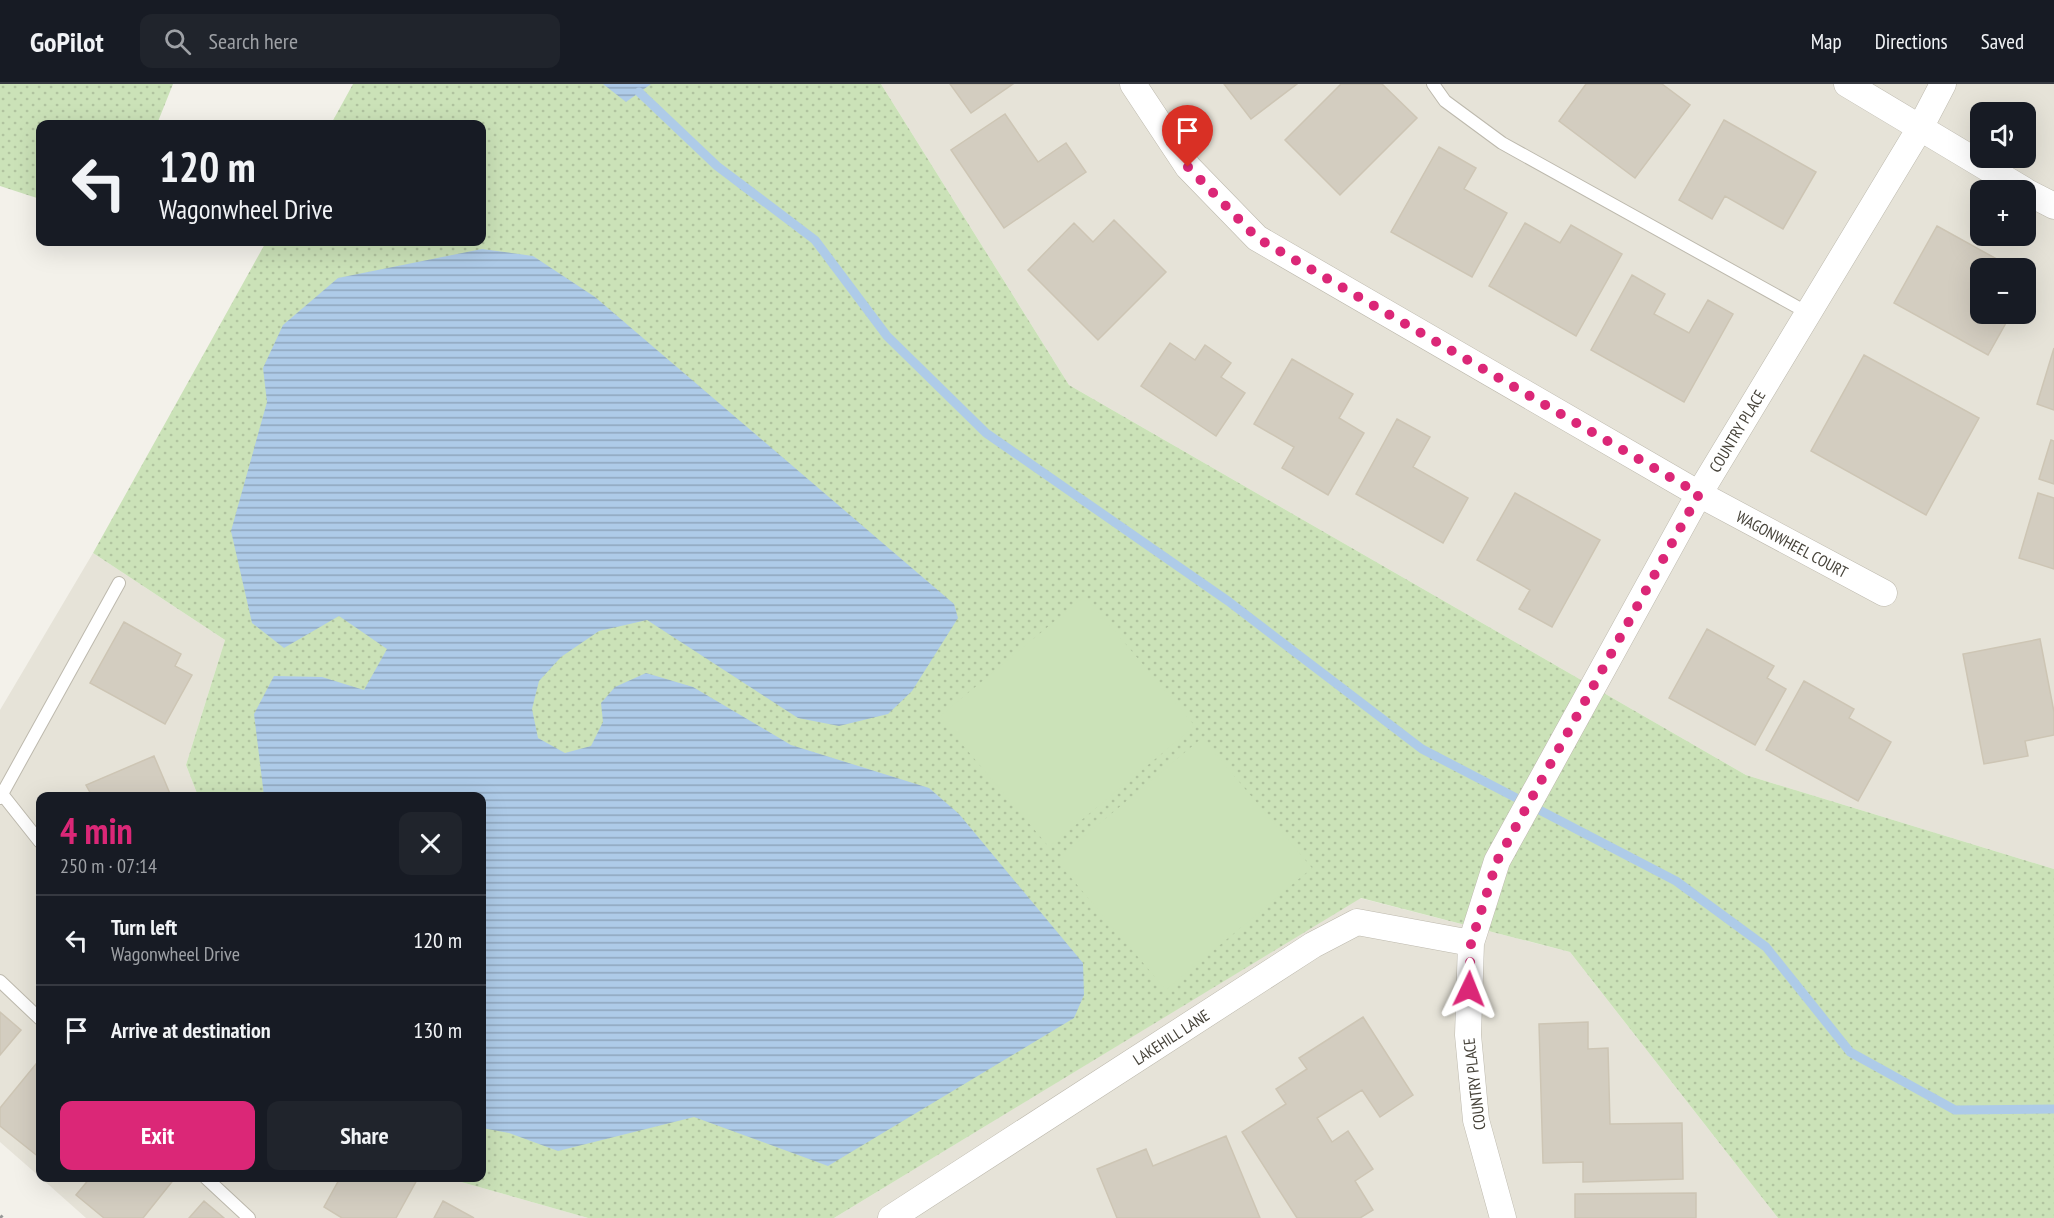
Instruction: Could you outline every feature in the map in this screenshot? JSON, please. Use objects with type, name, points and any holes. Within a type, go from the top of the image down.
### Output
[{"type":"street","name":"WAGONWHEEL COURT","points":[[1133,84],[1188,167],[1257,238],[1699,494],[1884,593]]},
{"type":"street","points":[[1847,84],[2006,180]]},
{"type":"street","name":"COUNTRY PLACE","points":[[1503,1218],[1476,1120],[1468,1035],[1471,943],[1497,861],[1699,494],[1920,128],[1942,84]]},
{"type":"street","points":[[2036,197],[2054,206]]},
{"type":"street","name":"LAKEHILL LANE","points":[[891,1218],[1313,945],[1358,922],[1471,943]]},
{"type":"lane","points":[[1433,84],[1445,101],[1502,143],[1808,313]]},
{"type":"lane","points":[[36,837],[1,796],[119,583]]},
{"type":"lane","points":[[0,981],[36,1015]]},
{"type":"lane","points":[[210,1182],[249,1218]]},
{"type":"shaded area","points":[[881,84],[2054,84],[2054,869],[1746,775],[1069,385]]},
{"type":"shaded area","points":[[93,553],[225,640],[186,765],[196,792],[36,792],[36,1174],[0,1142],[0,710]]},
{"type":"shaded area","points":[[1360,898],[1570,952],[1778,1218],[834,1218]]},
{"type":"shaded area","points":[[46,1182],[461,1182],[588,1218],[86,1218]]},
{"type":"green space","points":[[0,84],[173,84],[159,120],[36,120],[36,198],[0,186]]},
{"type":"green space","points":[[353,84],[881,84],[1069,385],[1746,775],[2054,869],[2054,1218],[1778,1218],[1570,952],[1361,898],[834,1218],[588,1218],[461,1182],[486,1182],[486,792],[196,792],[186,765],[225,640],[93,553],[264,246],[486,246],[486,120],[333,120]]},
{"type":"green space","points":[[1085,596],[1195,726],[1049,847],[939,717]]},
{"type":"green space","points":[[1202,738],[1312,868],[1166,990],[1056,860]]},
{"type":"water","points":[[603,84],[651,84],[626,102]]},
{"type":"water","points":[[482,249],[533,256],[595,297],[954,604],[958,618],[912,691],[888,714],[839,726],[798,718],[647,620],[599,631],[561,657],[539,681],[532,709],[538,738],[565,753],[591,746],[603,722],[601,703],[615,687],[646,673],[693,687],[791,745],[929,788],[959,814],[1083,963],[1084,995],[1074,1018],[828,1166],[694,1117],[558,1151],[509,1133],[486,1129],[486,792],[264,792],[254,714],[274,676],[322,677],[364,690],[387,649],[339,616],[284,648],[252,623],[231,531],[267,402],[263,368],[283,325],[338,278]]},
{"type":"building","points":[[950,84],[1013,84],[971,113]]},
{"type":"building","points":[[1224,84],[1297,84],[1251,119]]},
{"type":"building","points":[[1341,84],[1382,84],[1417,118],[1340,195],[1285,140]]},
{"type":"building","points":[[1586,84],[1662,84],[1690,105],[1635,178],[1559,121]]},
{"type":"building","points":[[1005,114],[1038,162],[1066,143],[1086,172],[1004,228],[951,150]]},
{"type":"building","points":[[1724,120],[1816,172],[1783,229],[1725,196],[1712,219],[1679,200]]},
{"type":"building","points":[[1439,147],[1476,168],[1464,189],[1507,213],[1472,277],[1391,232]]},
{"type":"building","points":[[1114,220],[1166,272],[1098,340],[1028,270],[1074,223],[1093,242]]},
{"type":"building","points":[[1525,223],[1560,243],[1571,225],[1622,254],[1576,336],[1489,286]]},
{"type":"building","points":[[1937,226],[1995,258],[1970,258],[1970,324],[2005,324],[1988,355],[1894,303]]},
{"type":"building","points":[[1632,275],[1665,294],[1654,314],[1689,333],[1708,300],[1733,314],[1684,402],[1591,350]]},
{"type":"building","points":[[1170,343],[1195,360],[1205,345],[1231,363],[1221,377],[1245,393],[1216,436],[1141,386]]},
{"type":"building","points":[[2054,348],[2054,410],[2037,404]]},
{"type":"building","points":[[1864,355],[1979,418],[1926,515],[1811,451]]},
{"type":"building","points":[[1292,359],[1353,394],[1339,418],[1364,433],[1328,495],[1282,468],[1294,447],[1254,424]]},
{"type":"building","points":[[1397,419],[1430,437],[1413,467],[1468,498],[1443,543],[1356,494]]},
{"type":"building","points":[[2051,440],[2054,441],[2054,484],[2039,479]]},
{"type":"building","points":[[1515,493],[1600,540],[1552,627],[1519,609],[1530,590],[1477,560]]},
{"type":"building","points":[[2038,493],[2054,498],[2054,569],[2019,558]]},
{"type":"building","points":[[124,622],[181,654],[175,666],[192,675],[165,724],[90,683]]},
{"type":"building","points":[[1707,629],[1774,666],[1767,678],[1786,689],[1755,745],[1669,698]]},
{"type":"building","points":[[2040,639],[2054,712],[2054,735],[2025,741],[2028,756],[1984,764],[1963,654]]},
{"type":"building","points":[[1804,681],[1854,709],[1849,718],[1891,742],[1858,801],[1766,750]]},
{"type":"building","points":[[154,756],[169,792],[90,792],[86,785]]},
{"type":"building","points":[[0,1012],[21,1030],[0,1055]]},
{"type":"building","points":[[1363,1017],[1413,1095],[1380,1117],[1362,1090],[1317,1118],[1332,1142],[1348,1131],[1373,1169],[1355,1181],[1373,1210],[1360,1218],[1297,1218],[1242,1132],[1286,1104],[1276,1089],[1307,1069],[1299,1058]]},
{"type":"building","points":[[1588,1022],[1588,1049],[1608,1048],[1610,1124],[1682,1123],[1683,1179],[1583,1182],[1583,1162],[1543,1163],[1539,1024]]},
{"type":"building","points":[[36,1064],[36,1155],[0,1126],[0,1108]]},
{"type":"building","points":[[1226,1136],[1260,1218],[1117,1218],[1097,1169],[1146,1149],[1153,1166]]},
{"type":"building","points":[[87,1182],[172,1182],[143,1218],[104,1218],[76,1195]]},
{"type":"building","points":[[338,1182],[416,1182],[396,1218],[342,1218],[324,1207]]},
{"type":"building","points":[[1696,1193],[1696,1218],[1575,1218],[1575,1194]]},
{"type":"building","points":[[204,1201],[224,1218],[189,1218]]},
{"type":"building","points":[[443,1201],[474,1218],[434,1218]]},
{"type":"waterway","points":[[639,92],[717,166],[815,240],[887,336],[986,433],[1228,601],[1422,749],[1676,881],[1766,947],[1850,1052],[1955,1110],[2054,1109]]},
{"type":"route","points":[[1188,167],[1257,238],[1699,494],[1497,861],[1471,943],[1469,989]]}]
